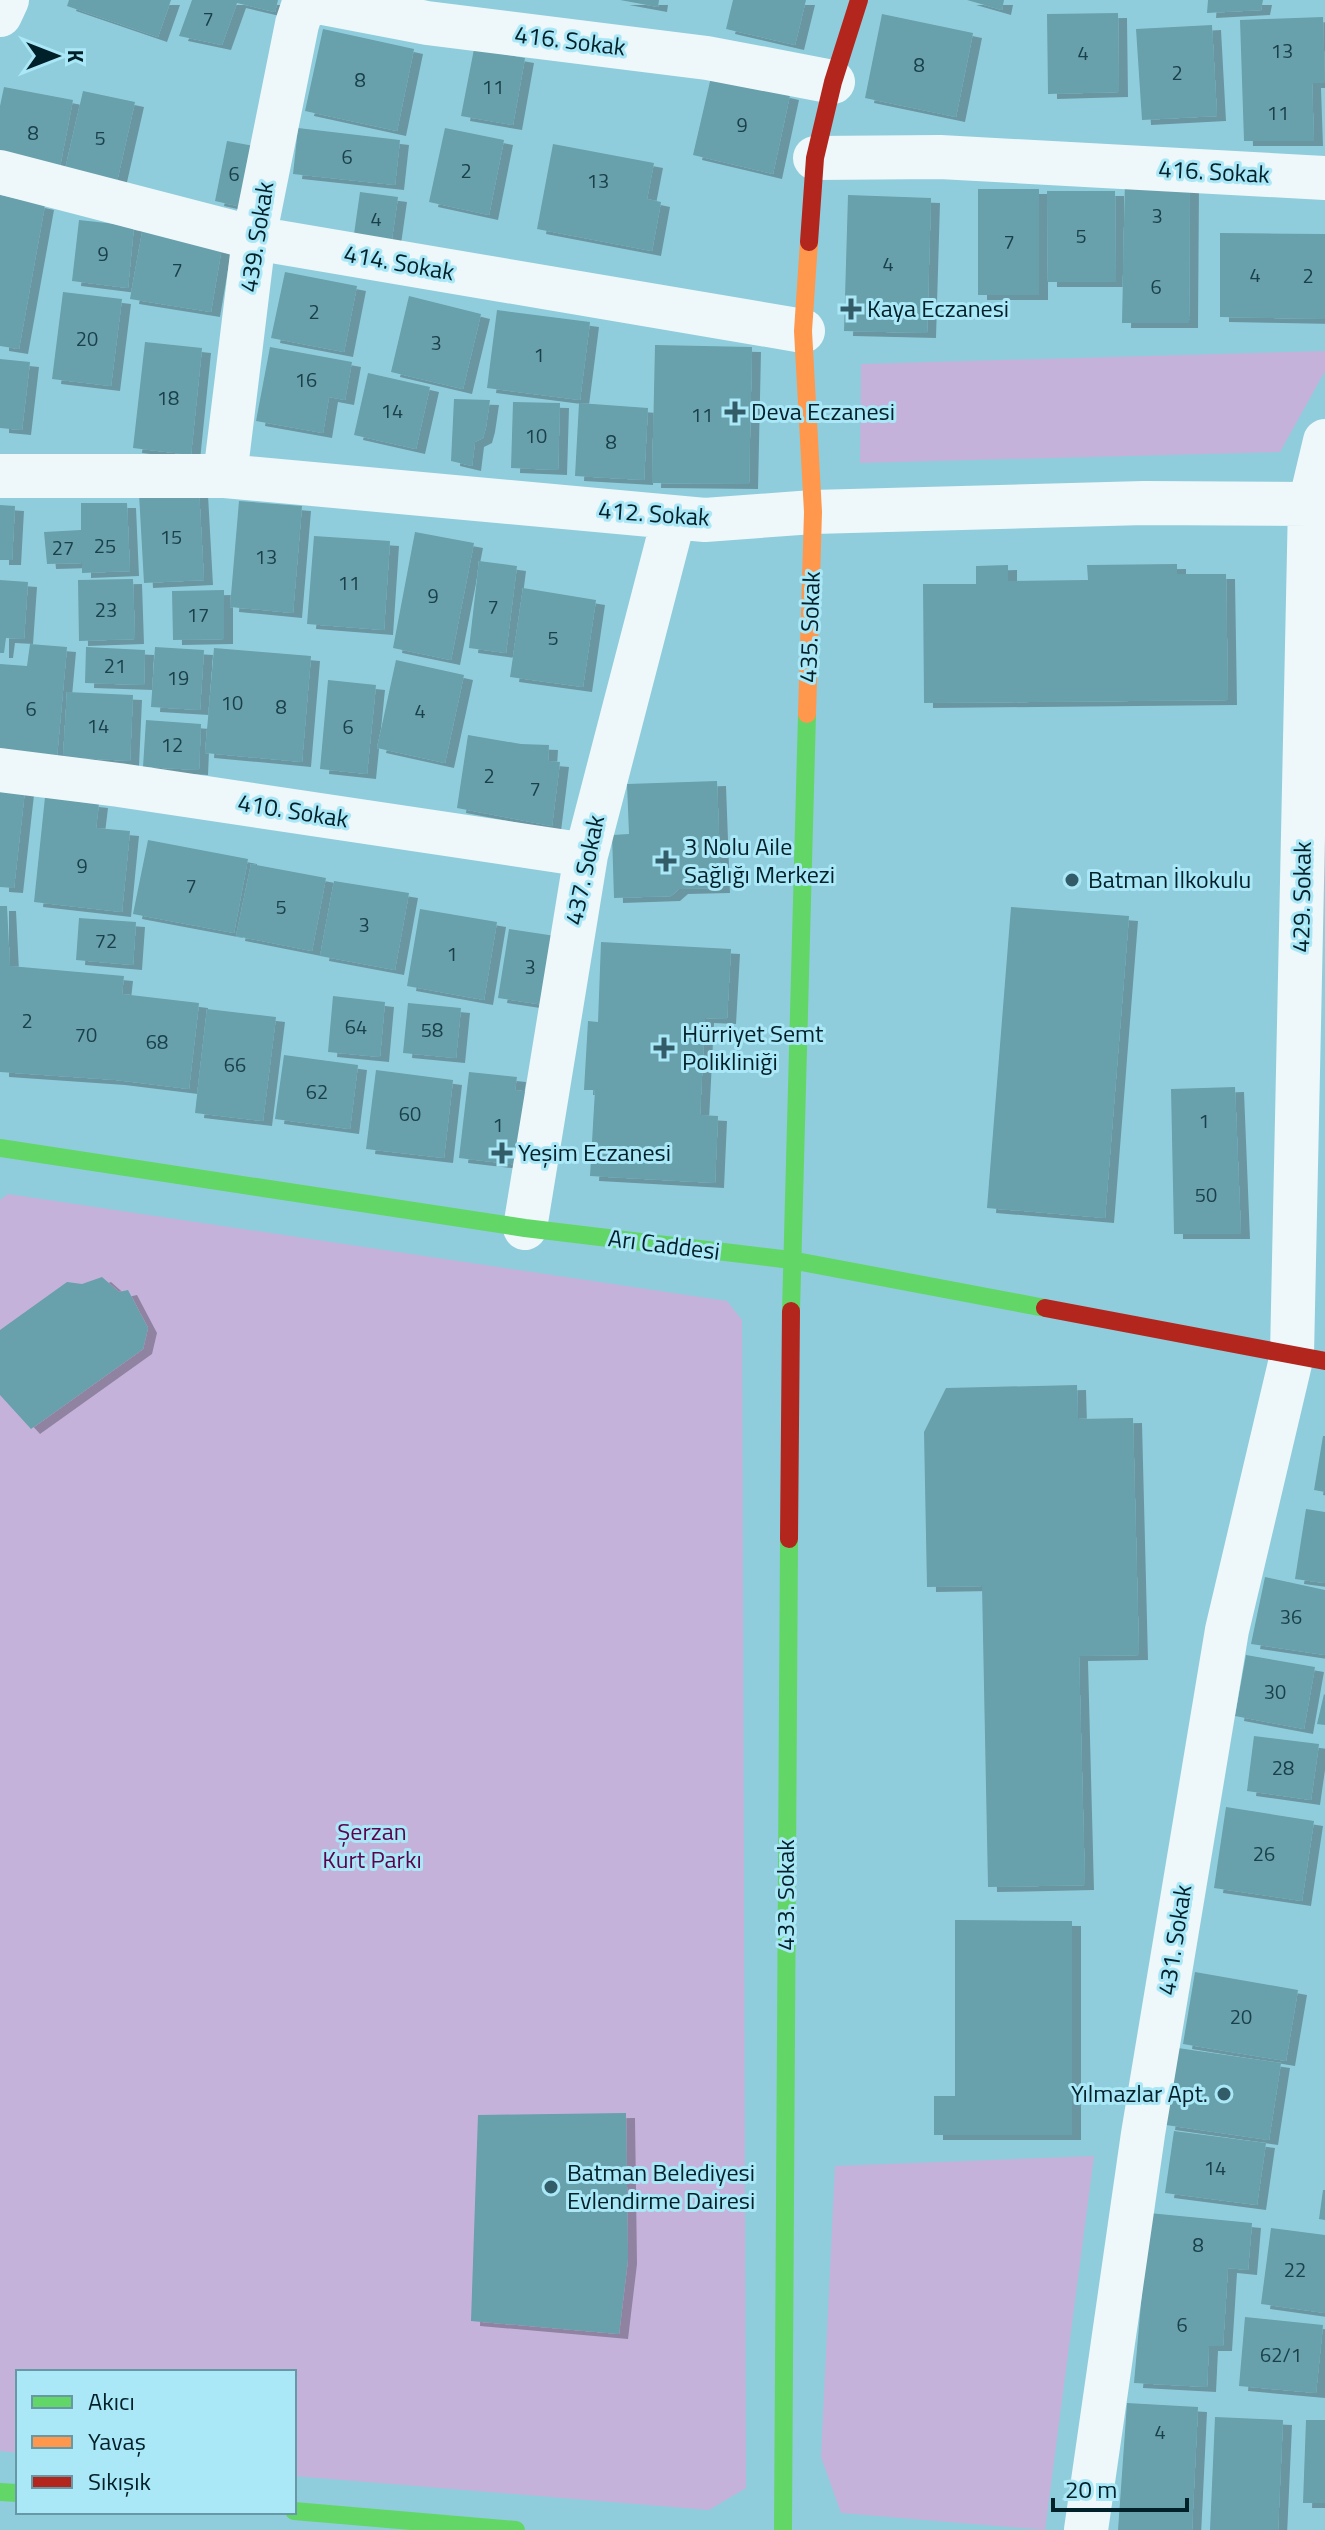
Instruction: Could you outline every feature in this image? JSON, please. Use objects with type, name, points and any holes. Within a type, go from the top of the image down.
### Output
[{"type":"street","points":[[0,15],[7,0]]},
{"type":"street","name":"416. Sokak","points":[[306,0],[427,23],[707,58],[833,82]]},
{"type":"street","name":"439. Sokak","points":[[225,476],[254,238],[297,24],[306,0]]},
{"type":"street","name":"435. Sokak","points":[[791,1260],[813,512],[803,331],[815,158],[833,82],[859,0]]},
{"type":"street","name":"416. Sokak","points":[[815,158],[940,157],[1325,178]]},
{"type":"street","name":"414. Sokak","points":[[0,172],[254,238],[803,331]]},
{"type":"street","name":"429. Sokak","points":[[1309,1358],[1310,504],[1325,441]]},
{"type":"street","name":"412. Sokak","points":[[0,476],[225,476],[705,520],[813,512],[1144,503],[1310,504]]},
{"type":"street","name":"437. Sokak","points":[[525,1228],[586,855],[674,517]]},
{"type":"street","name":"410. Sokak","points":[[0,770],[586,855]]},
{"type":"street","name":"Arı Caddesi","points":[[0,1148],[525,1228],[791,1260],[1309,1358]]},
{"type":"street","name":"433. Sokak","points":[[783,2530],[791,1260]]},
{"type":"street","name":"431. Sokak","points":[[1086,2530],[1143,2134],[1227,1630],[1309,1358]]},
{"type":"street","points":[[296,2511],[516,2530]]},
{"type":"green space","points":[[1325,351],[1325,371],[1280,452],[860,463],[861,364]]},
{"type":"green space","name":"Şerzan Kurt Parkı","points":[[8,1194],[727,1301],[742,1320],[746,2488],[709,2510],[296,2476],[296,2370],[16,2370],[16,2453],[0,2451],[0,1200]]},
{"type":"green space","points":[[1094,2156],[1045,2530],[841,2513],[821,2457],[835,2166]]},
{"type":"building","points":[[69,0],[171,0],[158,37],[67,6]]},
{"type":"building","points":[[192,0],[278,0],[275,12],[237,3],[222,45],[179,36]]},
{"type":"building","points":[[620,0],[659,0],[658,7]]},
{"type":"building","points":[[733,0],[806,0],[795,45],[726,29]]},
{"type":"building","points":[[967,0],[1004,0],[1002,10]]},
{"type":"building","points":[[1208,0],[1263,0],[1261,10],[1207,13]]},
{"type":"building","points":[[1118,13],[1119,92],[1048,94],[1047,14]]},
{"type":"building","points":[[882,14],[973,33],[956,117],[865,98]]},
{"type":"building","points":[[1323,17],[1325,83],[1312,83],[1314,141],[1244,141],[1240,20]]},
{"type":"building","points":[[1212,25],[1217,116],[1142,120],[1136,29]]},
{"type":"building","points":[[323,29],[414,49],[397,131],[305,111]]},
{"type":"building","points":[[474,49],[525,58],[513,125],[461,116]]},
{"type":"building","points":[[711,77],[790,95],[773,174],[693,155]]},
{"type":"building","points":[[4,87],[73,100],[59,172],[0,160],[0,106]]},
{"type":"building","points":[[83,91],[135,102],[116,186],[64,174]]},
{"type":"building","points":[[298,128],[400,140],[395,185],[293,174]]},
{"type":"building","points":[[445,128],[504,140],[489,215],[429,202]]},
{"type":"building","points":[[227,141],[254,146],[242,207],[215,201]]},
{"type":"building","points":[[553,144],[654,163],[647,199],[661,202],[652,251],[537,229]]},
{"type":"building","points":[[1125,178],[1190,180],[1189,323],[1122,323]]},
{"type":"building","points":[[978,189],[1039,189],[1039,295],[978,295]]},
{"type":"building","points":[[1047,191],[1115,191],[1116,282],[1048,282]]},
{"type":"building","points":[[360,192],[398,197],[391,246],[353,241]]},
{"type":"building","points":[[0,195],[45,205],[19,349],[0,346]]},
{"type":"building","points":[[848,195],[931,198],[927,333],[844,331]]},
{"type":"building","points":[[79,220],[134,226],[128,288],[72,281]]},
{"type":"building","points":[[143,227],[223,241],[211,312],[130,299]]},
{"type":"building","points":[[1220,233],[1325,234],[1325,319],[1220,317]]},
{"type":"building","points":[[285,272],[357,286],[344,352],[271,338]]},
{"type":"building","points":[[63,292],[122,299],[111,386],[52,379]]},
{"type":"building","points":[[409,296],[481,314],[463,389],[391,372]]},
{"type":"building","points":[[497,310],[590,322],[580,400],[487,388]]},
{"type":"building","points":[[145,342],[202,348],[191,455],[133,448]]},
{"type":"building","points":[[655,345],[752,347],[749,484],[652,483]]},
{"type":"building","points":[[270,347],[352,362],[345,400],[329,397],[323,433],[256,421]]},
{"type":"building","points":[[0,359],[30,362],[22,430],[0,428]]},
{"type":"building","points":[[368,373],[430,387],[416,449],[354,435]]},
{"type":"building","points":[[454,399],[490,400],[483,438],[475,442],[472,466],[451,461]]},
{"type":"building","points":[[513,402],[560,403],[558,470],[511,468]]},
{"type":"building","points":[[579,403],[648,408],[644,480],[575,476]]},
{"type":"building","points":[[199,490],[204,580],[144,583],[139,494]]},
{"type":"building","points":[[239,501],[302,506],[293,613],[230,607]]},
{"type":"building","points":[[81,503],[127,503],[130,571],[82,573],[82,563],[47,564],[44,532],[81,530]]},
{"type":"building","points":[[0,505],[15,506],[12,560],[0,560]]},
{"type":"building","points":[[415,532],[474,543],[451,660],[393,648]]},
{"type":"building","points":[[314,536],[390,541],[384,630],[307,624]]},
{"type":"building","points":[[479,561],[517,566],[506,653],[469,648]]},
{"type":"building","points":[[1177,564],[1177,574],[1226,574],[1228,700],[924,703],[923,584],[976,584],[976,566],[1008,565],[1008,581],[1088,580],[1087,565]]},
{"type":"building","points":[[133,579],[135,639],[79,641],[78,580]]},
{"type":"building","points":[[0,580],[28,582],[24,639],[6,638],[4,653],[0,653]]},
{"type":"building","points":[[523,588],[596,600],[583,687],[510,677]]},
{"type":"building","points":[[224,590],[224,639],[173,640],[172,591]]},
{"type":"building","points":[[30,644],[67,647],[57,757],[0,752],[0,664],[27,666]]},
{"type":"building","points":[[86,647],[145,650],[144,685],[85,683]]},
{"type":"building","points":[[155,647],[204,650],[200,710],[151,707]]},
{"type":"building","points":[[214,648],[311,656],[302,762],[205,753]]},
{"type":"building","points":[[396,660],[464,675],[445,763],[377,748]]},
{"type":"building","points":[[328,680],[376,685],[367,774],[320,769]]},
{"type":"building","points":[[67,692],[133,695],[130,761],[63,757]]},
{"type":"building","points":[[146,720],[201,724],[199,770],[143,767]]},
{"type":"building","points":[[468,735],[521,744],[549,745],[548,761],[560,762],[552,826],[457,808]]},
{"type":"building","name":"3 Nolu Aile Sağlığı Merkezi","points":[[717,781],[721,888],[679,889],[671,896],[614,898],[612,835],[629,834],[627,784]]},
{"type":"building","points":[[0,787],[25,790],[14,888],[0,887]]},
{"type":"building","points":[[45,797],[99,803],[96,828],[130,831],[122,912],[34,902]]},
{"type":"building","points":[[148,840],[248,859],[234,933],[133,914]]},
{"type":"building","points":[[251,864],[326,878],[312,951],[236,936]]},
{"type":"building","points":[[334,881],[409,893],[395,970],[320,956]]},
{"type":"building","points":[[0,906],[7,906],[10,966],[124,976],[122,994],[199,1003],[189,1089],[116,1080],[0,1072]]},
{"type":"building","points":[[1011,907],[1129,916],[1105,1218],[987,1208]]},
{"type":"building","points":[[420,909],[497,922],[484,1000],[407,986]]},
{"type":"building","points":[[79,918],[136,922],[133,965],[76,960]]},
{"type":"building","points":[[509,929],[562,937],[551,1006],[498,998]]},
{"type":"building","points":[[601,942],[731,949],[727,1019],[705,1018],[700,1115],[718,1116],[715,1183],[590,1176],[595,1090],[584,1090],[588,1021],[598,1022]]},
{"type":"building","points":[[333,996],[385,1002],[380,1057],[328,1052]]},
{"type":"building","points":[[408,1003],[461,1008],[456,1058],[403,1053]]},
{"type":"building","points":[[207,1009],[276,1017],[263,1121],[195,1113]]},
{"type":"building","points":[[284,1055],[358,1065],[350,1129],[275,1119]]},
{"type":"building","points":[[376,1070],[453,1080],[444,1158],[366,1149]]},
{"type":"building","points":[[469,1072],[517,1077],[515,1090],[537,1093],[528,1166],[459,1158]]},
{"type":"building","points":[[1235,1087],[1241,1234],[1174,1234],[1171,1089]]},
{"type":"building","points":[[102,1277],[119,1292],[128,1290],[148,1328],[143,1349],[31,1429],[0,1395],[0,1330],[67,1282],[82,1284]]},
{"type":"building","points":[[1077,1385],[1078,1419],[1133,1418],[1139,1655],[1079,1656],[1085,1885],[988,1887],[982,1586],[927,1587],[924,1432],[946,1388]]},
{"type":"building","points":[[1325,1436],[1325,1492],[1314,1490]]},
{"type":"building","points":[[1306,1509],[1325,1512],[1325,1583],[1295,1579]]},
{"type":"building","points":[[1265,1577],[1325,1590],[1325,1655],[1251,1644]]},
{"type":"building","points":[[1246,1655],[1315,1667],[1304,1729],[1235,1716]]},
{"type":"building","points":[[1325,1695],[1325,1725],[1317,1724]]},
{"type":"building","points":[[1254,1736],[1319,1744],[1311,1800],[1247,1791]]},
{"type":"building","points":[[1226,1807],[1314,1821],[1302,1901],[1214,1888]]},
{"type":"building","points":[[955,1920],[1072,1921],[1072,2135],[934,2135],[934,2096],[955,2096]]},
{"type":"building","points":[[1195,1972],[1298,1990],[1286,2061],[1183,2044]]},
{"type":"building","name":"Yılmazlar Apt.","points":[[1178,2048],[1281,2063],[1269,2140],[1166,2125]]},
{"type":"building","name":"Batman Belediyesi Evlendirme Dairesi","points":[[626,2113],[628,2259],[619,2334],[471,2321],[478,2115]]},
{"type":"building","points":[[1174,2131],[1266,2143],[1257,2205],[1165,2193]]},
{"type":"building","points":[[1325,2190],[1325,2220],[1319,2219]]},
{"type":"building","points":[[1149,2213],[1252,2223],[1248,2270],[1228,2268],[1223,2346],[1209,2346],[1207,2387],[1134,2383]]},
{"type":"building","points":[[1271,2228],[1325,2235],[1325,2313],[1261,2304]]},
{"type":"building","points":[[1245,2317],[1323,2325],[1316,2393],[1239,2386]]},
{"type":"building","points":[[1127,2403],[1198,2407],[1192,2530],[1118,2530]]},
{"type":"building","points":[[1215,2417],[1283,2420],[1278,2530],[1210,2530]]},
{"type":"building","points":[[1306,2420],[1325,2420],[1325,2503],[1303,2503]]},
{"type":"traffic: fast","points":[[791,1311],[807,714]]},
{"type":"traffic: fast","points":[[0,1148],[525,1228],[791,1260],[1045,1308]]},
{"type":"traffic: fast","points":[[783,2530],[789,1539]]},
{"type":"traffic: fast","points":[[0,2492],[16,2493]]},
{"type":"traffic: fast","points":[[296,2511],[516,2530]]},
{"type":"traffic: slow","points":[[807,714],[813,512],[803,331],[809,242]]},
{"type":"traffic: jam","points":[[809,242],[815,158],[833,82],[859,0]]},
{"type":"traffic: jam","points":[[1045,1308],[1325,1361]]},
{"type":"traffic: jam","points":[[789,1539],[791,1311]]},
{"type":"place","name":"Kaya Eczanesi","points":[[851,309]]},
{"type":"place","name":"Deva Eczanesi","points":[[735,412]]},
{"type":"place","name":"3 Nolu Aile Sağlığı Merkezi","points":[[666,861]]},
{"type":"place","name":"Batman İlkokulu","points":[[1072,880]]},
{"type":"place","name":"Hürriyet Semt Polikliniği","points":[[664,1048]]},
{"type":"place","name":"Yeşim Eczanesi","points":[[502,1153]]},
{"type":"place","name":"Yılmazlar Apt.","points":[[1224,2094]]},
{"type":"place","name":"Batman Belediyesi Evlendirme Dairesi","points":[[551,2187]]}]
